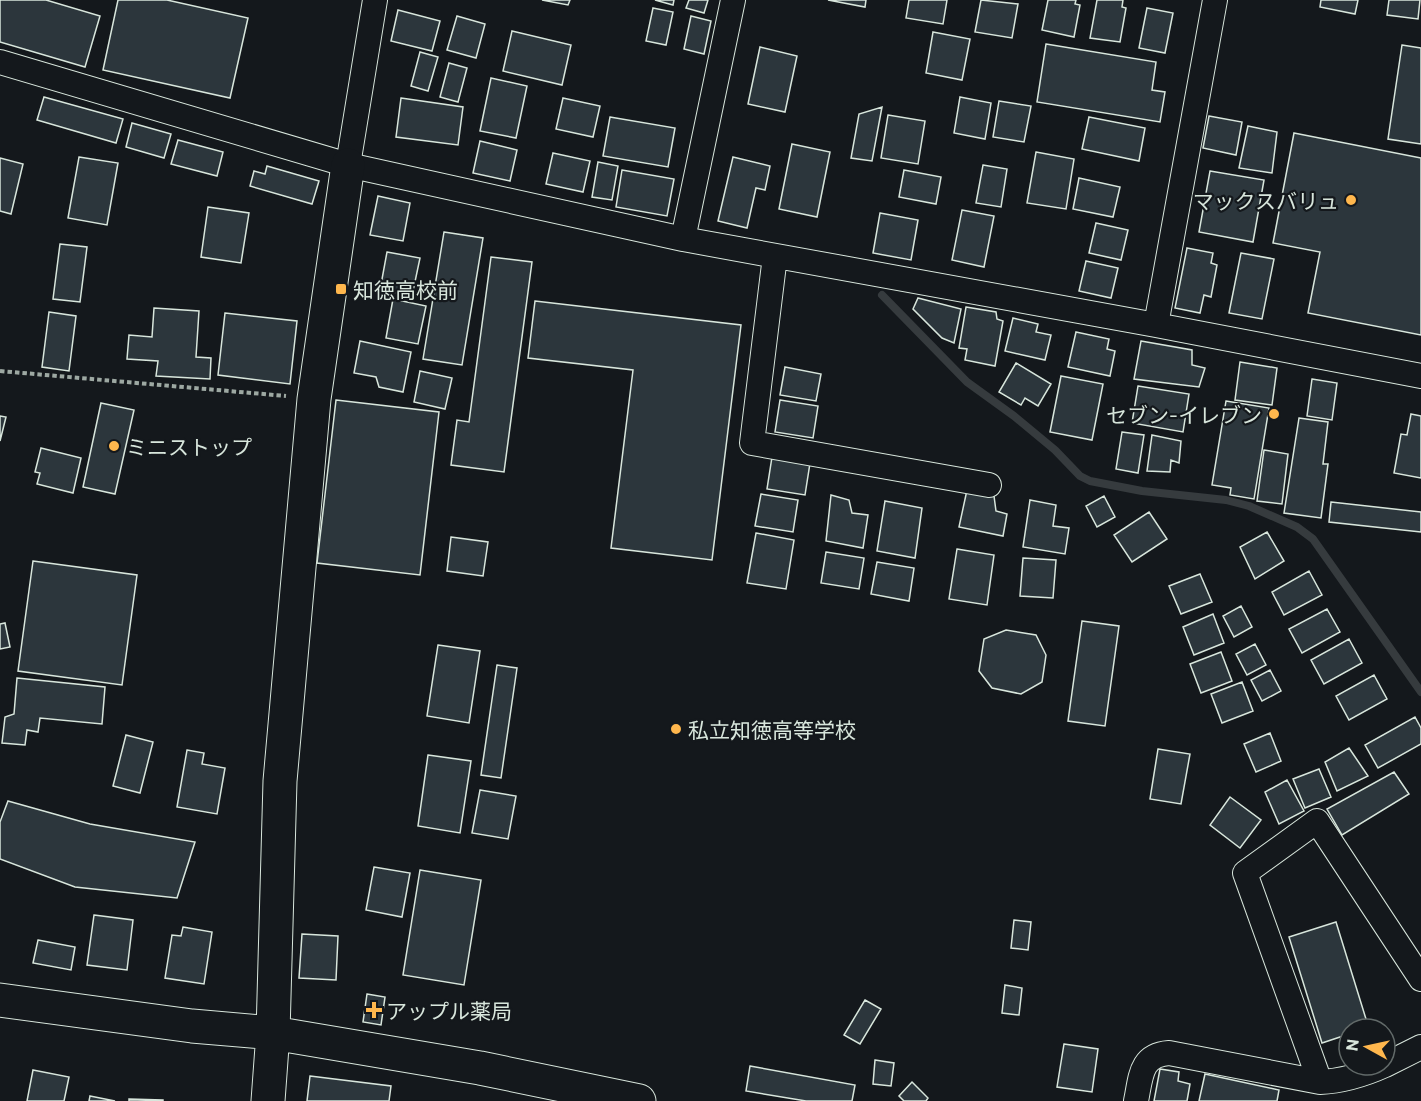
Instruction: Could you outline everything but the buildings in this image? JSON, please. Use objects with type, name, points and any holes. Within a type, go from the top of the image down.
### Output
[{"type":"street","points":[[268,1101],[273,1033],[280,781],[314,399],[375,0]]},
{"type":"street","points":[[683,239],[733,0]]},
{"type":"street","points":[[1156,325],[1215,0]]},
{"type":"street","points":[[0,62],[348,165],[683,239],[1421,376]]},
{"type":"street","points":[[776,256],[752,443],[989,485]]},
{"type":"street","points":[[1320,1082],[1245,873],[1317,821],[1421,979]]},
{"type":"street","points":[[0,1000],[192,1026],[273,1033],[480,1068],[639,1101]]},
{"type":"street","points":[[1397,1059],[1421,1047]]},
{"type":"street","points":[[1136,1101],[1142,1072],[1148,1060],[1157,1054],[1169,1053],[1320,1082],[1336,1082],[1355,1077]]},
{"type":"path","points":[[0,371],[314,399]]},
{"type":"waterway","points":[[882,295],[967,382],[1014,416],[1055,450],[1080,476],[1090,481],[1142,491],[1226,500],[1249,506],[1297,527],[1313,539],[1421,692]]},
{"type":"place","name":"マックスバリュ","points":[[1351,200]]},
{"type":"place","name":"知徳高校前","points":[[341,289]]},
{"type":"place","name":"セブン-イレブン","points":[[1274,414]]},
{"type":"place","name":"ミニストップ","points":[[114,446]]},
{"type":"place","name":"私立知徳高等学校","points":[[676,729]]},
{"type":"place","name":"アップル薬局","points":[[374,1010]]}]
